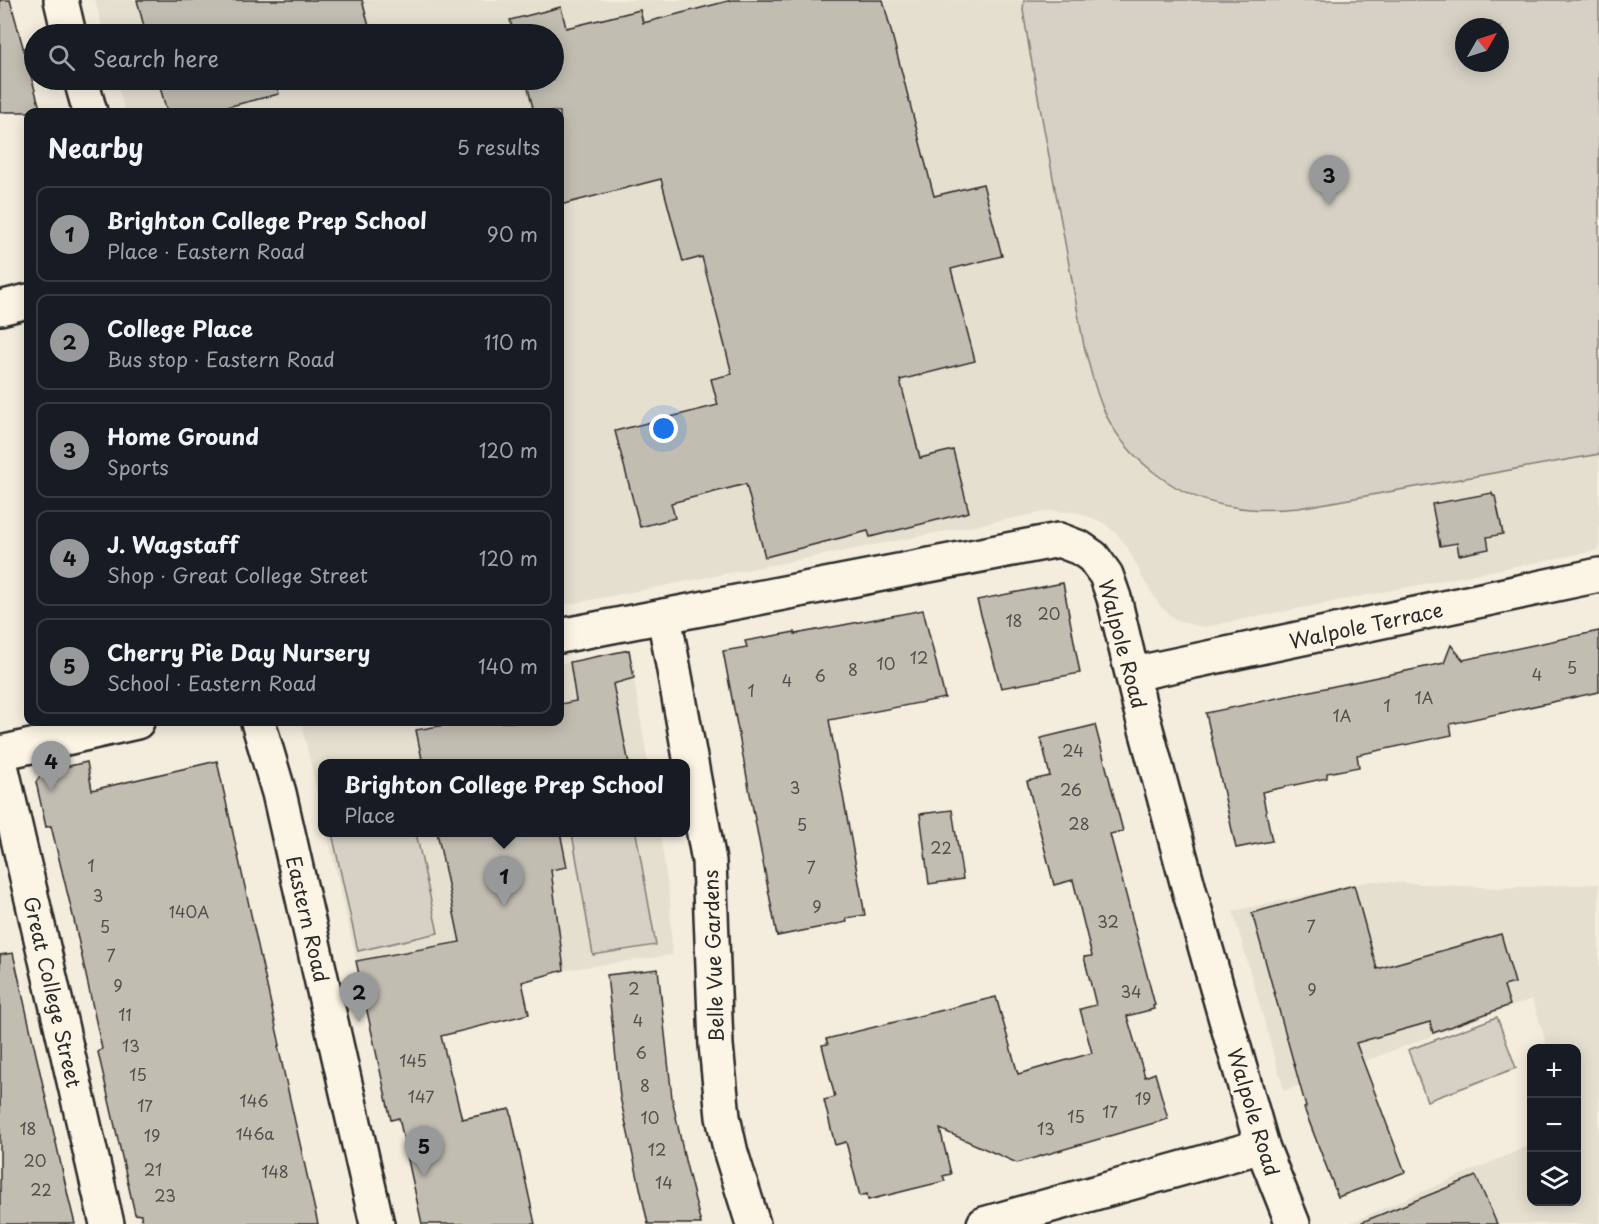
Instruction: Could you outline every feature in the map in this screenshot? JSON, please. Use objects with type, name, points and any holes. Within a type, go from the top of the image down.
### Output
[{"type":"street","points":[[60,0],[66,24]]},
{"type":"street","points":[[84,90],[89,108]]},
{"type":"street","points":[[0,308],[24,302]]},
{"type":"street","name":"Walpole Road","points":[[564,635],[1059,540],[1080,548],[1092,556],[1106,575],[1114,598],[1190,892],[1262,1146],[1293,1224]]},
{"type":"street","name":"Walpole Terrace","points":[[1133,674],[1599,575]]},
{"type":"street","name":"Belle Vue Gardens","points":[[664,616],[709,861],[716,1045],[723,1117],[731,1153],[753,1224]]},
{"type":"street","points":[[0,753],[119,726]]},
{"type":"street","name":"Eastern Road","points":[[259,726],[279,793],[377,1224]]},
{"type":"street","name":"Great College Street","points":[[0,760],[107,1224]]},
{"type":"street","points":[[984,1224],[1262,1146]]},
{"type":"shaded area","points":[[95,0],[1599,0],[1599,550],[1204,627],[1175,619],[1161,607],[1143,579],[1128,548],[1116,533],[1102,522],[1076,512],[1050,511],[564,605],[564,108],[124,108],[119,90],[564,90],[564,24],[101,24]]},
{"type":"shaded area","points":[[1024,0],[1599,0],[1599,454],[1299,508],[1275,510],[1258,510],[1214,503],[1174,486],[1156,474],[1139,460],[1112,427],[1092,377],[1084,346],[1023,10]]},
{"type":"shaded area","points":[[629,650],[647,759],[318,759],[318,796],[302,726],[564,726],[564,663]]},
{"type":"shaded area","points":[[328,837],[661,837],[670,902],[672,955],[564,970],[522,982],[529,1014],[377,1049]]},
{"type":"shaded area","points":[[333,837],[417,837],[438,933],[358,951]]},
{"type":"shaded area","points":[[573,837],[637,837],[656,945],[593,955]]},
{"type":"shaded area","points":[[1371,881],[1497,888],[1599,884],[1599,1224],[1347,1224],[1527,1147],[1527,1206],[1581,1206],[1581,1044],[1547,1044],[1532,999],[1284,1091],[1233,911]]},
{"type":"shaded area","points":[[1497,1017],[1516,1068],[1427,1101],[1408,1050]]},
{"type":"building","points":[[0,0],[10,0],[24,51],[24,90],[35,90],[40,108],[24,108],[24,112],[0,112]]},
{"type":"building","points":[[137,0],[362,0],[368,24],[143,24]]},
{"type":"building","points":[[732,0],[883,0],[934,196],[983,184],[1002,256],[951,269],[975,361],[900,380],[920,458],[953,450],[969,512],[870,537],[868,531],[765,557],[746,484],[671,503],[675,518],[640,527],[615,431],[718,405],[711,379],[732,374],[702,257],[683,262],[661,179],[564,204],[564,108],[533,108],[528,90],[564,90],[564,24],[511,24],[510,20],[561,7],[566,28],[640,10],[643,23]]},
{"type":"building","points":[[161,90],[278,90],[279,94],[222,108],[166,108]]},
{"type":"building","points":[[1492,493],[1495,496],[1503,534],[1487,537],[1489,549],[1459,555],[1457,543],[1440,546],[1432,504]]},
{"type":"building","points":[[1063,583],[1080,673],[1001,688],[977,600]]},
{"type":"building","points":[[923,610],[945,698],[829,720],[865,915],[846,918],[847,922],[777,936],[723,651],[747,647],[745,641]]},
{"type":"building","points":[[1599,631],[1599,692],[1450,724],[1452,735],[1357,755],[1359,767],[1327,773],[1327,778],[1262,792],[1272,841],[1236,848],[1206,713],[1444,663],[1451,645],[1463,660]]},
{"type":"building","points":[[629,650],[634,678],[613,684],[628,759],[422,759],[416,730],[439,726],[564,726],[564,703],[576,701],[570,662]]},
{"type":"building","points":[[1095,725],[1123,831],[1110,834],[1155,1005],[1154,1009],[1127,1016],[1145,1077],[1155,1073],[1168,1119],[1017,1163],[940,1129],[951,1174],[943,1176],[945,1181],[868,1200],[867,1194],[860,1196],[846,1142],[835,1145],[824,1100],[835,1097],[822,1045],[828,1044],[826,1039],[996,997],[1018,1074],[1092,1053],[1080,1009],[1096,1005],[1084,957],[1092,956],[1073,880],[1054,885],[1027,781],[1050,776],[1041,738]]},
{"type":"building","points":[[217,761],[318,1224],[142,1224],[141,1215],[135,1214],[98,1052],[102,1049],[74,920],[51,826],[46,827],[36,782],[43,772],[87,762],[92,790]]},
{"type":"building","points":[[952,810],[963,879],[929,884],[920,814]]},
{"type":"building","points":[[438,837],[561,837],[567,867],[551,870],[564,970],[522,982],[529,1014],[441,1036],[462,1119],[510,1109],[535,1224],[422,1224],[399,1118],[391,1120],[356,961],[460,942]]},
{"type":"building","points":[[1354,885],[1377,969],[1501,934],[1515,983],[1504,986],[1510,1005],[1433,1033],[1430,1022],[1356,1043],[1405,1172],[1338,1197],[1304,1108],[1306,1107],[1252,913]]},
{"type":"building","points":[[13,953],[75,1224],[0,1224],[0,955]]},
{"type":"building","points":[[658,969],[672,1098],[701,1224],[648,1224],[620,1097],[607,975]]},
{"type":"building","points":[[1476,1176],[1497,1224],[1362,1224],[1362,1222]]},
{"type":"place","name":"Home Ground","points":[[1329,205]]},
{"type":"place","name":"J. Wagstaff","points":[[51,791]]},
{"type":"place","name":"Brighton College Prep School","points":[[504,906]]},
{"type":"place","name":"College Place","points":[[359,1022]]},
{"type":"place","name":"Cherry Pie Day Nursery","points":[[424,1176]]}]
